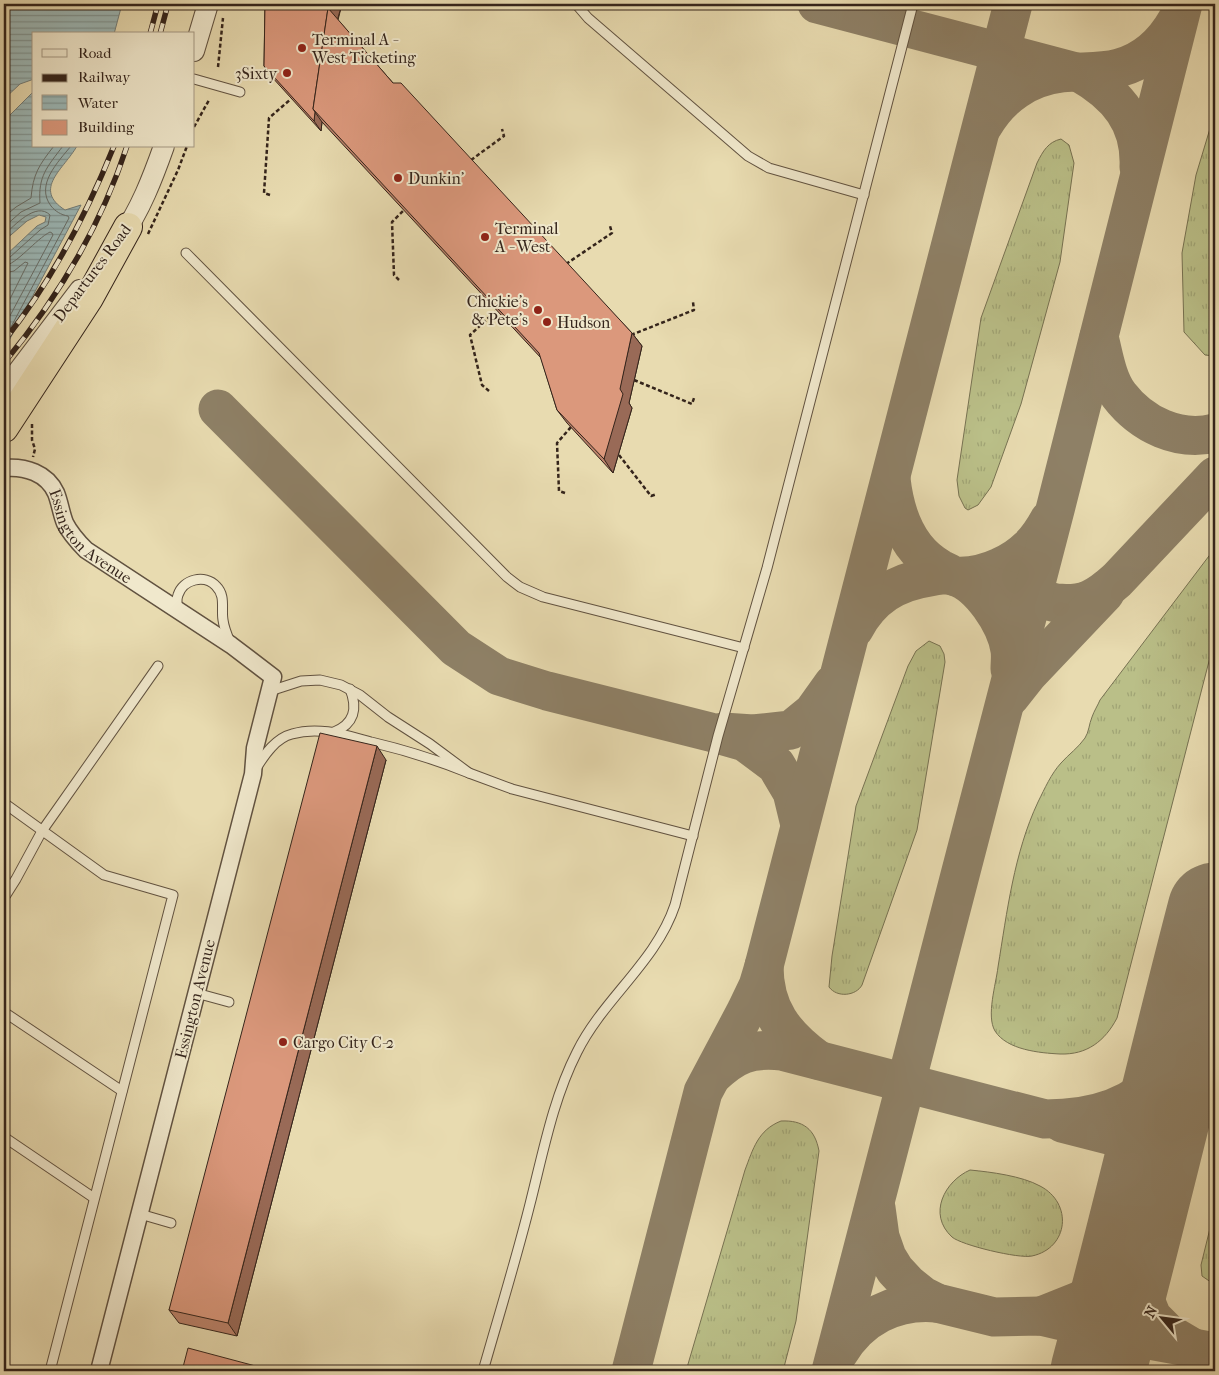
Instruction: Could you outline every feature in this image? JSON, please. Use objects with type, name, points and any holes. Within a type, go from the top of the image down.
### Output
[{"type":"highway","points":[[4,428],[90,298],[128,227]]},
{"type":"street","points":[[195,49],[216,9]]},
{"type":"street","name":"Departures Road","points":[[4,390],[128,227],[163,148]]},
{"type":"street","name":"Essington Avenue","points":[[4,468],[27,470],[42,476],[56,494],[65,522],[79,544],[94,557],[231,645],[273,677],[255,748],[253,774],[99,1371]]},
{"type":"lane","points":[[576,4],[588,18],[748,156],[769,168],[864,195]]},
{"type":"lane","points":[[483,1371],[522,1236],[557,1101],[568,1072],[587,1033],[654,946],[670,920],[694,836],[721,727],[770,559],[913,4]]},
{"type":"lane","points":[[195,79],[240,92]]},
{"type":"lane","points":[[186,253],[520,588],[543,597],[744,648]]},
{"type":"lane","points":[[179,612],[178,593],[195,579],[207,580],[216,586],[222,596],[222,617],[231,645]]},
{"type":"lane","points":[[4,898],[42,831],[158,666]]},
{"type":"lane","points":[[270,691],[311,680],[332,682],[350,689],[469,773]]},
{"type":"lane","points":[[334,732],[346,725],[353,714],[355,702],[350,689]]},
{"type":"lane","points":[[253,774],[266,754],[284,737],[301,732],[334,732],[420,754],[512,789],[694,836]]},
{"type":"lane","points":[[4,803],[108,877],[173,895],[50,1371]]},
{"type":"lane","points":[[196,992],[229,1002]]},
{"type":"lane","points":[[4,1012],[122,1091]]},
{"type":"lane","points":[[4,1137],[94,1198]]},
{"type":"lane","points":[[140,1214],[170,1223]]},
{"type":"path","points":[[216,9],[218,67]]},
{"type":"path","points":[[270,195],[264,193],[269,118],[291,99]]},
{"type":"path","points":[[195,125],[209,100]]},
{"type":"path","points":[[470,160],[504,136],[502,129]]},
{"type":"path","points":[[399,280],[394,275],[392,222],[404,210]]},
{"type":"path","points":[[566,264],[612,233],[610,226]]},
{"type":"path","points":[[631,335],[694,310],[693,302]]},
{"type":"path","points":[[489,391],[482,385],[470,335],[497,310]]},
{"type":"path","points":[[634,380],[692,404],[694,398]]},
{"type":"path","points":[[565,493],[559,491],[557,442],[570,427]]},
{"type":"path","points":[[618,455],[651,496],[657,494]]},
{"type":"green space","points":[[1215,112],[1215,356],[1205,355],[1184,332],[1182,253],[1196,175]]},
{"type":"green space","points":[[1061,139],[1069,145],[1074,163],[1060,262],[1021,404],[991,487],[978,505],[968,510],[959,496],[957,480],[981,318],[1037,163],[1046,148],[1053,142]]},
{"type":"green space","points":[[1215,548],[1215,638],[1117,1018],[1101,1040],[1079,1052],[1052,1054],[1016,1046],[1000,1037],[995,1031],[992,1025],[991,1009],[1012,883],[1030,821],[1048,781],[1061,763],[1085,738],[1100,700]]},
{"type":"green space","points":[[929,641],[940,646],[945,662],[917,830],[862,985],[851,993],[837,993],[829,987],[832,956],[856,806],[908,666],[916,651]]},
{"type":"green space","points":[[781,1121],[796,1122],[807,1127],[817,1143],[819,1151],[796,1321],[783,1371],[686,1371],[748,1162],[757,1141],[773,1125]]},
{"type":"green space","points":[[970,1170],[1015,1177],[1040,1186],[1051,1194],[1058,1203],[1062,1214],[1062,1224],[1054,1244],[1032,1256],[1025,1256],[966,1244],[952,1237],[945,1228],[941,1218],[942,1199],[953,1182]]},
{"type":"green space","points":[[1215,1208],[1215,1285],[1202,1276],[1201,1265]]},
{"type":"water","points":[[4,4],[122,4],[115,32],[32,32],[32,80],[20,84],[4,99]]},
{"type":"water","points":[[32,93],[32,148],[76,148],[54,179],[51,194],[56,202],[65,210],[81,205],[4,350],[4,257],[37,226],[45,222],[46,217],[39,215],[27,221],[4,241],[4,121]]},
{"type":"building","name":"Terminal A - West Ticketing","points":[[265,4],[332,4],[330,11],[328,8],[313,109],[315,112],[314,121],[264,66]]},
{"type":"building","name":"Terminal A - West","points":[[328,8],[393,83],[401,83],[632,333],[620,389],[623,394],[604,459],[557,410],[539,353],[313,109]]},
{"type":"building","name":"Cargo City C-2","points":[[320,733],[377,746],[228,1323],[169,1310]]},
{"type":"building","points":[[188,1348],[263,1368],[262,1371],[182,1371]]},
{"type":"taxiway","points":[[817,4],[1080,73],[1105,90],[1124,111],[1136,136],[1139,151],[1139,167]]},
{"type":"taxiway","points":[[631,1371],[703,1092],[746,1011],[758,986],[764,966],[1013,4]]},
{"type":"taxiway","points":[[831,1371],[1056,506],[1183,4]]},
{"type":"taxiway","points":[[983,126],[990,115],[1007,97],[1016,90],[1038,79],[1062,73],[1112,70],[1137,61],[1160,43],[1177,20]]},
{"type":"taxiway","points":[[1099,337],[1106,367],[1112,382],[1128,406],[1150,423],[1162,429],[1188,435],[1215,433]]},
{"type":"taxiway","points":[[218,409],[456,648],[499,676],[547,691],[745,742],[776,765],[792,792],[800,825]]},
{"type":"taxiway","points":[[953,576],[1056,603],[1075,603],[1090,599],[1103,592],[1117,580],[1215,476]]},
{"type":"taxiway","points":[[891,479],[900,519],[912,542],[930,561],[955,576],[984,573],[1016,559],[1029,548],[1049,520]]},
{"type":"taxiway","points":[[854,629],[868,608],[895,587],[918,579],[945,575],[953,576],[973,587],[997,617],[1008,640],[1010,669]]},
{"type":"taxiway","points":[[1010,697],[1029,673],[1105,593]]},
{"type":"taxiway","points":[[723,732],[753,734],[791,730],[813,712],[833,684]]},
{"type":"taxiway","points":[[764,966],[768,996],[778,1020],[795,1041],[818,1060]]},
{"type":"taxiway","points":[[712,1076],[728,1062],[744,1054],[771,1050],[782,1051],[1045,1119],[1078,1117],[1110,1109],[1139,1095],[1166,1068],[1183,1034]]},
{"type":"taxiway","points":[[1062,1123],[1156,1147]]},
{"type":"taxiway","points":[[876,1208],[880,1237],[887,1257],[895,1270],[923,1296],[937,1303],[994,1317],[1041,1316],[1122,1335],[1215,1352]]},
{"type":"taxiway","points":[[1132,1245],[1133,1270],[1152,1317],[1168,1333],[1190,1346]]},
{"type":"taxiway","points":[[1041,1316],[1081,1300],[1099,1288],[1132,1245]]},
{"type":"taxiway","points":[[838,1354],[856,1330],[880,1314],[907,1304],[937,1303]]},
{"type":"runway","points":[[1098,1371],[1215,910]]},
{"type":"railway","points":[[151,32],[158,4]]},
{"type":"railway","points":[[161,32],[168,4]]},
{"type":"railway","points":[[4,341],[21,319],[66,248],[92,198],[113,148]]},
{"type":"railway","points":[[4,363],[42,313],[76,260],[104,205],[126,148]]},
{"type":"place","name":"Terminal A - West Ticketing","points":[[302,48]]},
{"type":"place","name":"3Sixty","points":[[287,73]]},
{"type":"place","name":"Dunkin'","points":[[398,178]]},
{"type":"place","name":"Terminal A - West","points":[[485,237]]},
{"type":"place","name":"Chickie's & Pete's","points":[[538,310]]},
{"type":"place","name":"Hudson","points":[[547,322]]},
{"type":"place","name":"Cargo City C-2","points":[[283,1042]]}]
